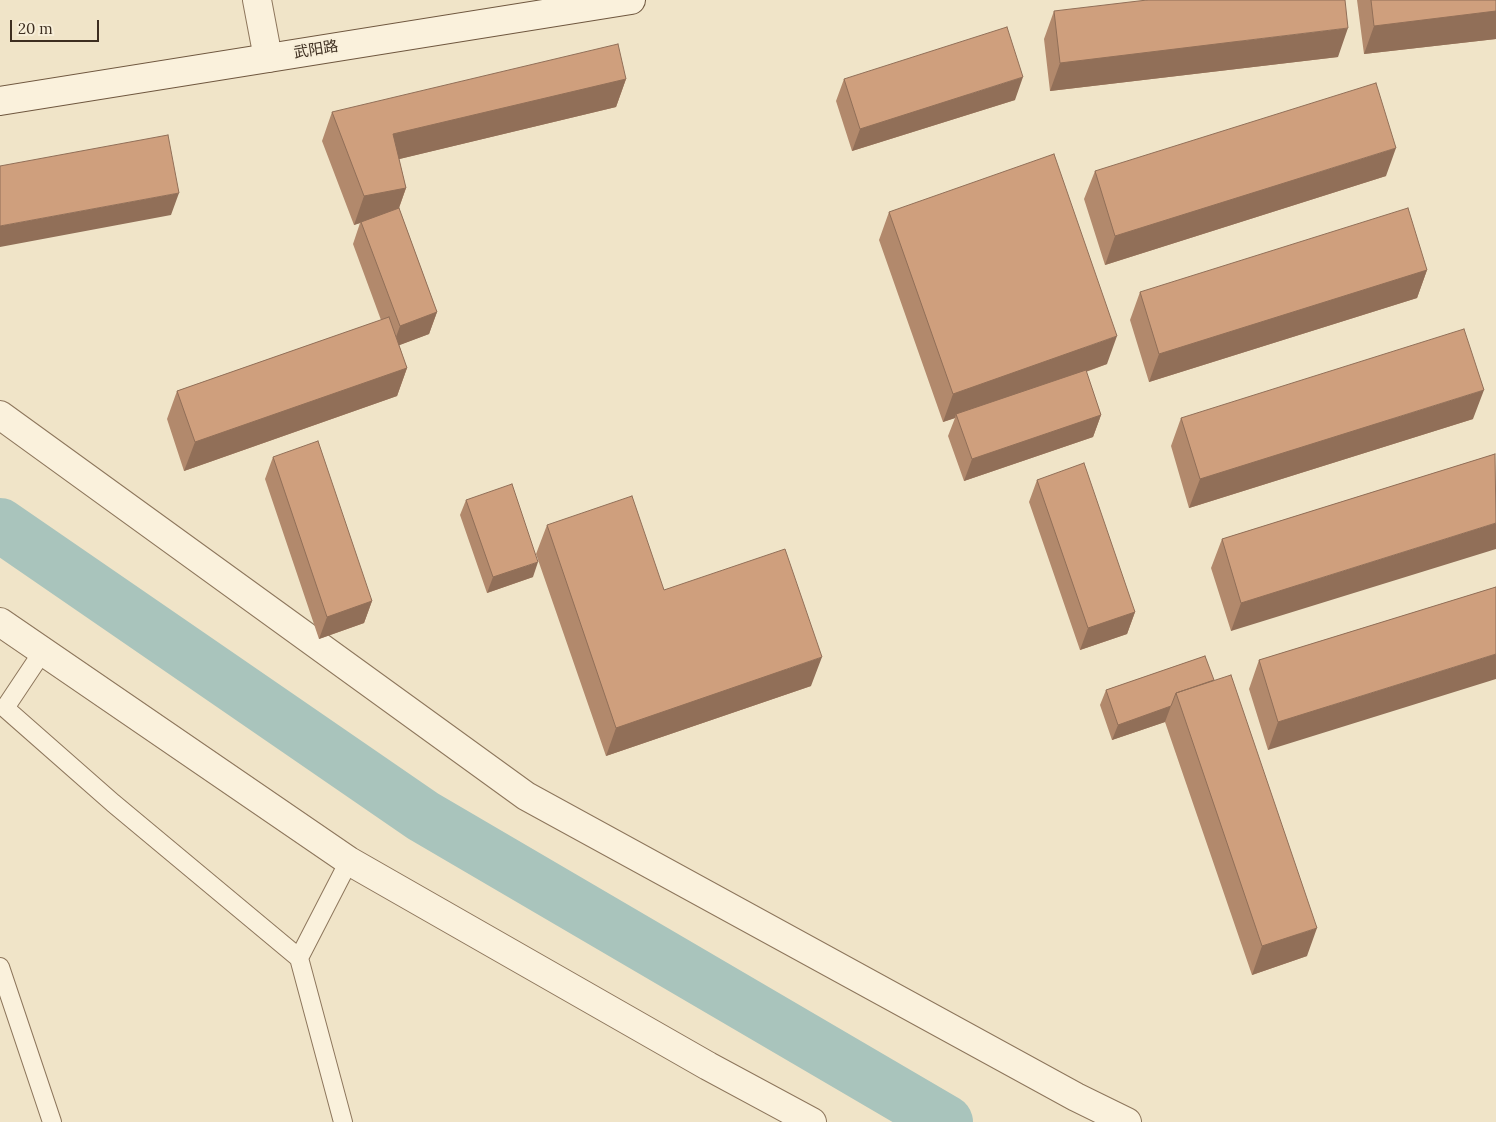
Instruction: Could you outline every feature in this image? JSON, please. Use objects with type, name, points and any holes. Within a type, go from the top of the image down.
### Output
[{"type":"street","points":[[257,0],[268,58]]},
{"type":"street","name":"武阳路","points":[[0,101],[631,0]]},
{"type":"street","points":[[0,415],[526,796],[1127,1122]]},
{"type":"street","points":[[0,622],[349,861],[708,1066],[812,1122]]},
{"type":"lane","points":[[43,651],[5,708],[113,803],[299,958],[343,1122]]},
{"type":"lane","points":[[299,958],[349,861]]},
{"type":"lane","points":[[0,967],[52,1122]]},
{"type":"building","points":[[1147,0],[1345,0],[1348,28],[1060,63],[1054,11]]},
{"type":"building","points":[[1371,0],[1496,0],[1496,11],[1374,26]]},
{"type":"building","points":[[1007,27],[1023,77],[860,129],[844,79]]},
{"type":"building","points":[[618,44],[626,79],[393,134],[406,188],[364,196],[332,112]]},
{"type":"building","points":[[1376,83],[1396,148],[1115,236],[1095,171]]},
{"type":"building","points":[[168,135],[179,193],[0,226],[0,166]]},
{"type":"building","points":[[1054,154],[1117,336],[953,394],[889,212]]},
{"type":"building","points":[[399,208],[437,312],[400,326],[361,222]]},
{"type":"building","points":[[1408,208],[1427,270],[1159,354],[1140,292]]},
{"type":"building","points":[[389,317],[407,368],[195,442],[177,391]]},
{"type":"building","points":[[1464,329],[1484,390],[1200,479],[1181,418]]},
{"type":"building","points":[[1086,370],[1101,415],[972,459],[956,414]]},
{"type":"building","points":[[318,441],[372,601],[327,617],[273,457]]},
{"type":"building","points":[[1495,454],[1496,523],[1241,603],[1222,539]]},
{"type":"building","points":[[1084,463],[1135,612],[1088,628],[1037,480]]},
{"type":"building","points":[[512,484],[538,562],[493,577],[466,500]]},
{"type":"building","points":[[632,496],[664,590],[785,549],[822,657],[616,728],[547,525]]},
{"type":"building","points":[[1496,587],[1496,654],[1278,722],[1259,660]]},
{"type":"building","points":[[1205,656],[1214,680],[1176,693],[1171,706],[1118,725],[1106,690]]},
{"type":"building","points":[[1231,675],[1317,928],[1262,946],[1176,693]]},
{"type":"waterway","points":[[0,525],[423,816],[946,1122]]}]
